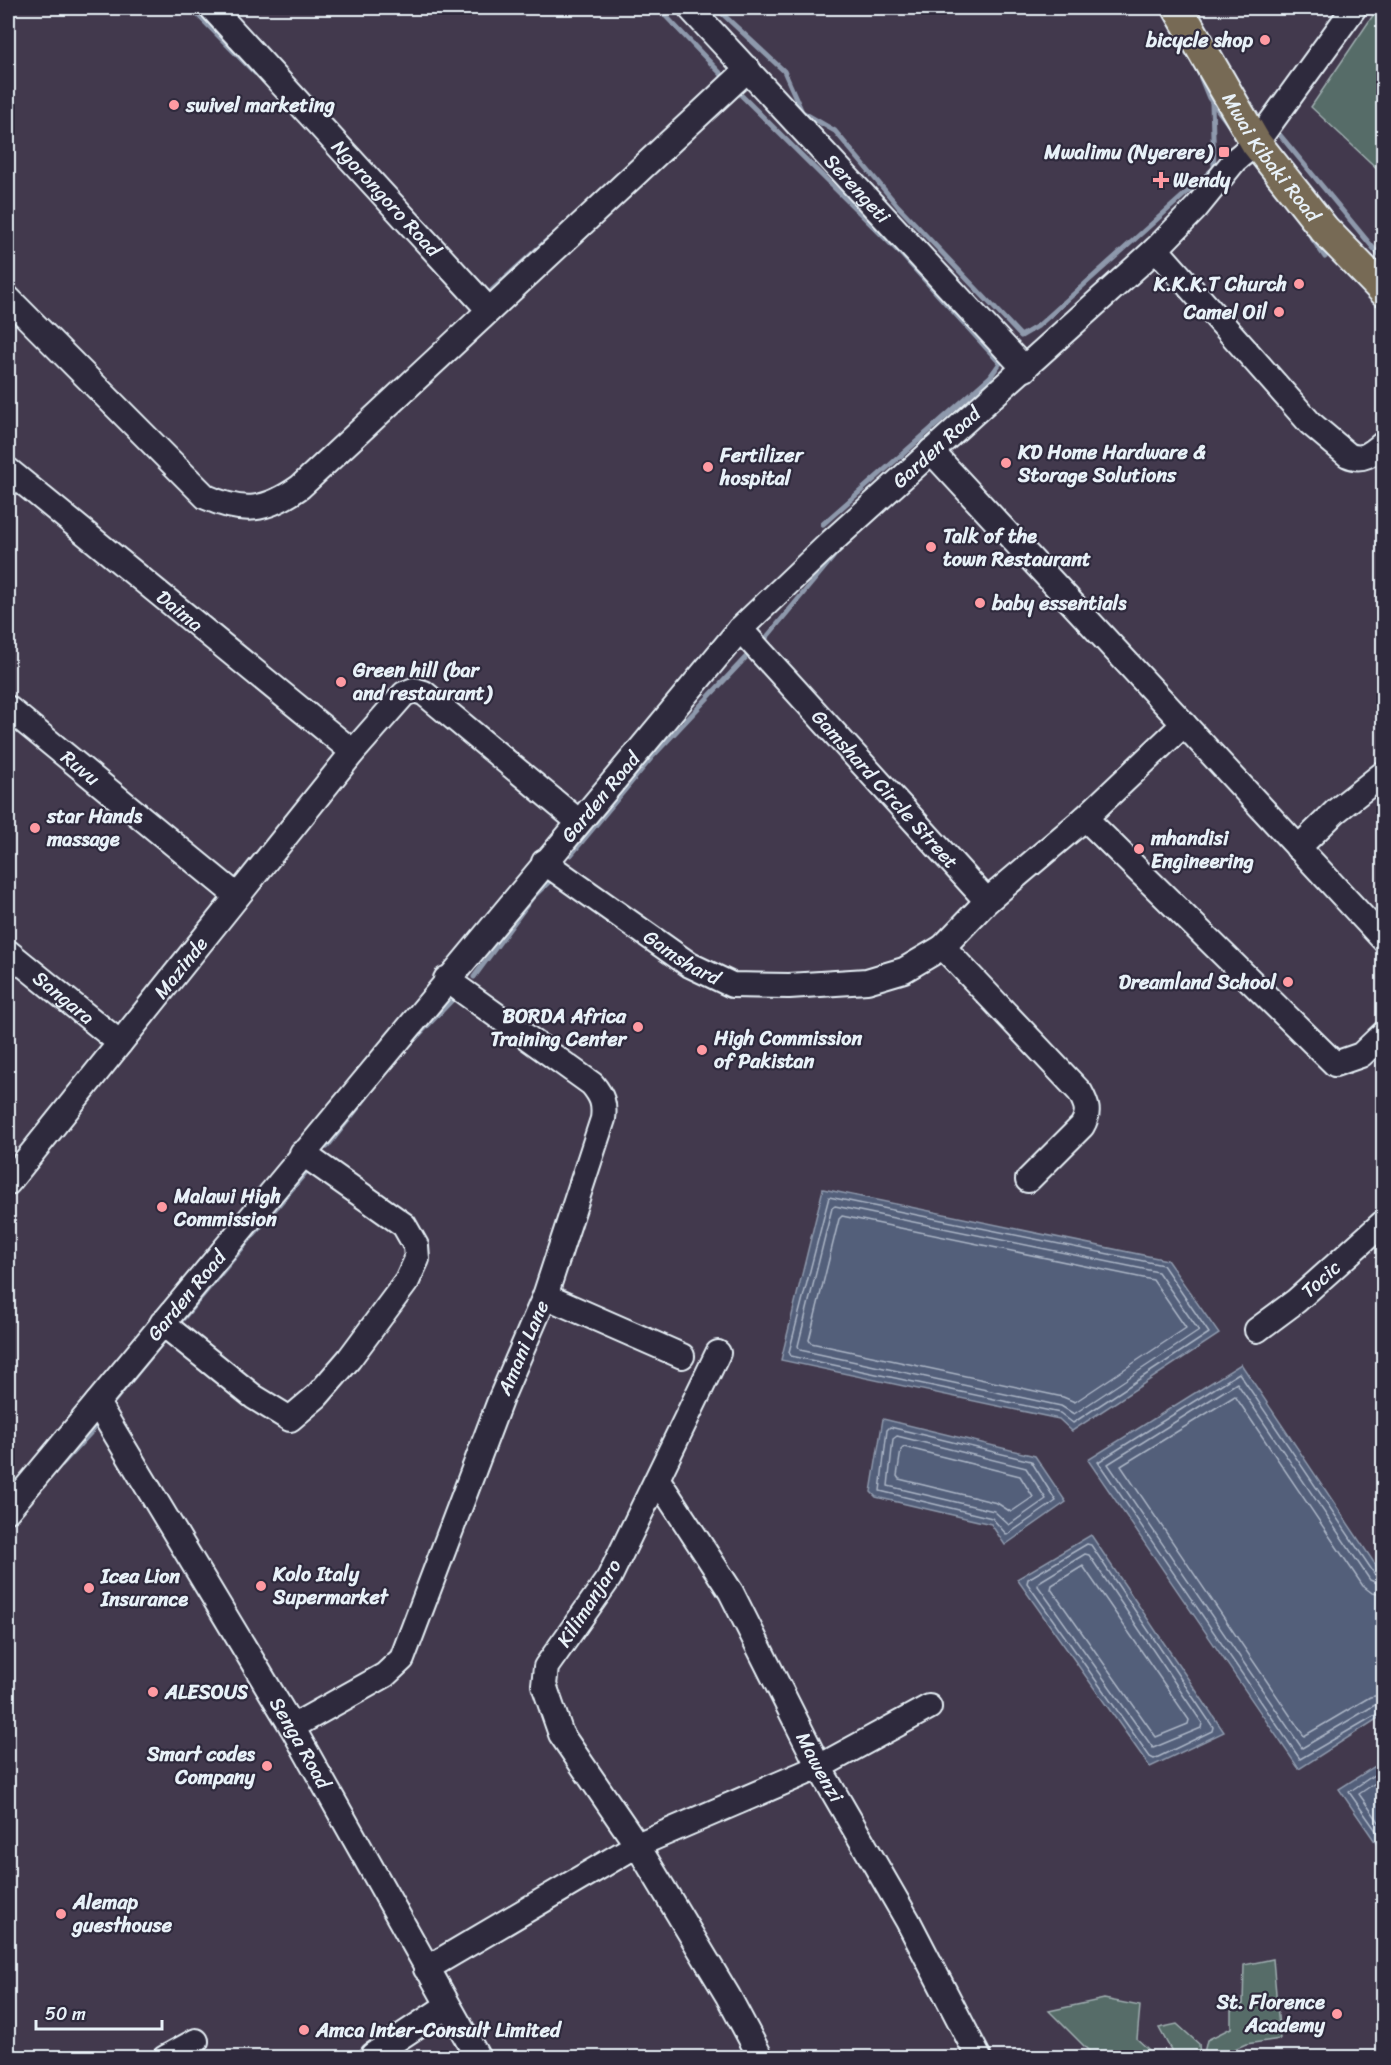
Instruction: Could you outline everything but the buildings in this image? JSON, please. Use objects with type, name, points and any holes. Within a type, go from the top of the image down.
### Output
[{"type":"main road","name":"Mwai Kibaki Road","points":[[1178,8],[1256,143],[1324,229],[1383,291]]},
{"type":"street","name":"Ngorongoro Road","points":[[213,8],[489,310]]},
{"type":"street","name":"Serengeti","points":[[690,8],[1025,369]]},
{"type":"street","name":"Garden Road","points":[[8,1509],[446,979],[740,629],[931,451],[1156,249],[1196,207],[1235,160],[1256,143],[1354,8]]},
{"type":"street","points":[[8,298],[206,497],[229,507],[255,509],[279,502],[300,487],[748,69]]},
{"type":"street","points":[[1156,249],[1310,423],[1355,459],[1366,457],[1383,443]]},
{"type":"street","points":[[931,451],[1383,940]]},
{"type":"street","name":"Daima","points":[[8,470],[353,752]]},
{"type":"street","name":"Gamshard Circle Street","points":[[740,629],[987,901]]},
{"type":"street","name":"Mazinde","points":[[8,1183],[353,752],[404,694],[419,691],[578,821]]},
{"type":"street","name":"Ruvu","points":[[8,708],[237,896]]},
{"type":"street","points":[[1028,1180],[1082,1126],[1088,1116],[1087,1106],[1080,1092],[943,947],[987,901],[1085,818],[1184,723]]},
{"type":"street","points":[[1298,848],[1336,811],[1383,773]]},
{"type":"street","points":[[1085,818],[1335,1064],[1361,1054],[1383,1033]]},
{"type":"street","name":"Gamshard","points":[[544,862],[690,965],[732,985],[789,986],[867,981],[904,970],[943,947]]},
{"type":"street","name":"Sangara","points":[[8,952],[120,1043]]},
{"type":"street","name":"Amani Lane","points":[[292,1727],[385,1675],[402,1659],[501,1398],[545,1296],[599,1138],[605,1105],[600,1094],[591,1084],[446,979]]},
{"type":"street","points":[[162,1323],[254,1397],[290,1419],[317,1396],[349,1359],[414,1271],[416,1246],[404,1225],[302,1153]]},
{"type":"street","name":"Tocic","points":[[1257,1330],[1296,1300],[1383,1222]]},
{"type":"street","points":[[545,1296],[682,1356]]},
{"type":"street","name":"Kilimanjaro","points":[[718,1353],[609,1578],[546,1667],[544,1685],[561,1734],[637,1845],[728,1996],[761,2058]]},
{"type":"street","name":"Senga Road","points":[[97,1403],[292,1727],[478,2058]]},
{"type":"street","name":"Mawenzi","points":[[658,1480],[731,1592],[819,1767],[908,1921],[979,2058]]},
{"type":"street","points":[[426,1969],[637,1845],[819,1767],[929,1707]]},
{"type":"street","points":[[373,2055],[447,2006]]},
{"type":"street","points":[[165,2058],[196,2041]]},
{"type":"green space","points":[[1378,8],[1384,8],[1383,174],[1311,107]]},
{"type":"green space","points":[[1273,1959],[1280,2039],[1246,2044],[1230,2051],[1230,2057],[1203,2057],[1207,2040],[1231,2028],[1231,2011],[1243,2004],[1244,1965]]},
{"type":"green space","points":[[1104,1999],[1140,2006],[1137,2039],[1157,2057],[1095,2057],[1049,2011]]},
{"type":"green space","points":[[1177,2024],[1199,2044],[1200,2057],[1175,2057],[1159,2028]]},
{"type":"water","points":[[823,1189],[1167,1260],[1219,1334],[1072,1431],[1059,1419],[781,1360]]},
{"type":"water","points":[[1241,1364],[1383,1576],[1383,1715],[1299,1769],[1088,1460]]},
{"type":"water","points":[[883,1419],[1035,1456],[1066,1502],[1005,1545],[991,1524],[876,1497],[871,1492]]},
{"type":"water","points":[[1091,1535],[1224,1732],[1150,1767],[1017,1579]]},
{"type":"water","points":[[1383,1761],[1383,1853],[1339,1789]]},
{"type":"waterway","points":[[191,8],[255,73]]},
{"type":"waterway","points":[[658,8],[727,80]]},
{"type":"waterway","points":[[716,8],[784,71],[802,112],[835,131],[898,206],[1021,336],[1038,326],[1214,168],[1212,103]]},
{"type":"waterway","points":[[1161,8],[1167,16]]},
{"type":"waterway","points":[[1198,71],[1209,98],[1229,125]]},
{"type":"waterway","points":[[742,96],[903,256],[1000,363],[990,377],[823,524]]},
{"type":"waterway","points":[[1280,135],[1384,261]]},
{"type":"waterway","points":[[1307,231],[1325,257]]},
{"type":"waterway","points":[[492,290],[547,240]]},
{"type":"waterway","points":[[766,638],[840,549]]},
{"type":"waterway","points":[[571,855],[653,756],[748,655]]},
{"type":"waterway","points":[[474,977],[532,898],[552,879]]},
{"type":"waterway","points":[[409,1045],[453,999]]},
{"type":"waterway","points":[[327,1147],[376,1085]]},
{"type":"waterway","points":[[182,1320],[307,1171]]},
{"type":"waterway","points":[[111,1405],[167,1337]]},
{"type":"waterway","points":[[62,1464],[94,1429]]},
{"type":"waterway","points":[[8,1526],[16,1516]]},
{"type":"place","name":"bicycle shop","points":[[1265,40]]},
{"type":"place","name":"swivel marketing","points":[[174,105]]},
{"type":"place","name":"Mwalimu (Nyerere)","points":[[1224,152]]},
{"type":"place","name":"Wendy","points":[[1161,180]]},
{"type":"place","name":"K.K.K.T Church","points":[[1299,284]]},
{"type":"place","name":"Camel Oil","points":[[1279,312]]},
{"type":"place","name":"KD Home Hardware & Storage Solutions","points":[[1006,463]]},
{"type":"place","name":"Fertilizer hospital","points":[[708,467]]},
{"type":"place","name":"Talk of the town Restaurant","points":[[931,547]]},
{"type":"place","name":"baby essentials","points":[[980,603]]},
{"type":"place","name":"Green hill (bar and restaurant)","points":[[341,682]]},
{"type":"place","name":"star Hands massage","points":[[35,828]]},
{"type":"place","name":"mhandisi Engineering","points":[[1139,849]]},
{"type":"place","name":"Dreamland School","points":[[1288,982]]},
{"type":"place","name":"BORDA Africa Training Center","points":[[638,1027]]},
{"type":"place","name":"High Commission of Pakistan","points":[[702,1050]]},
{"type":"place","name":"Malawi High Commission","points":[[162,1207]]},
{"type":"place","name":"Kolo Italy Supermarket","points":[[261,1586]]},
{"type":"place","name":"Icea Lion Insurance","points":[[89,1588]]},
{"type":"place","name":"ALESOUS","points":[[153,1692]]},
{"type":"place","name":"Smart codes Company","points":[[267,1766]]},
{"type":"place","name":"Alemap guesthouse","points":[[61,1914]]},
{"type":"place","name":"St. Florence Academy","points":[[1337,2014]]},
{"type":"place","name":"Amca Inter-Consult Limited","points":[[304,2030]]}]
